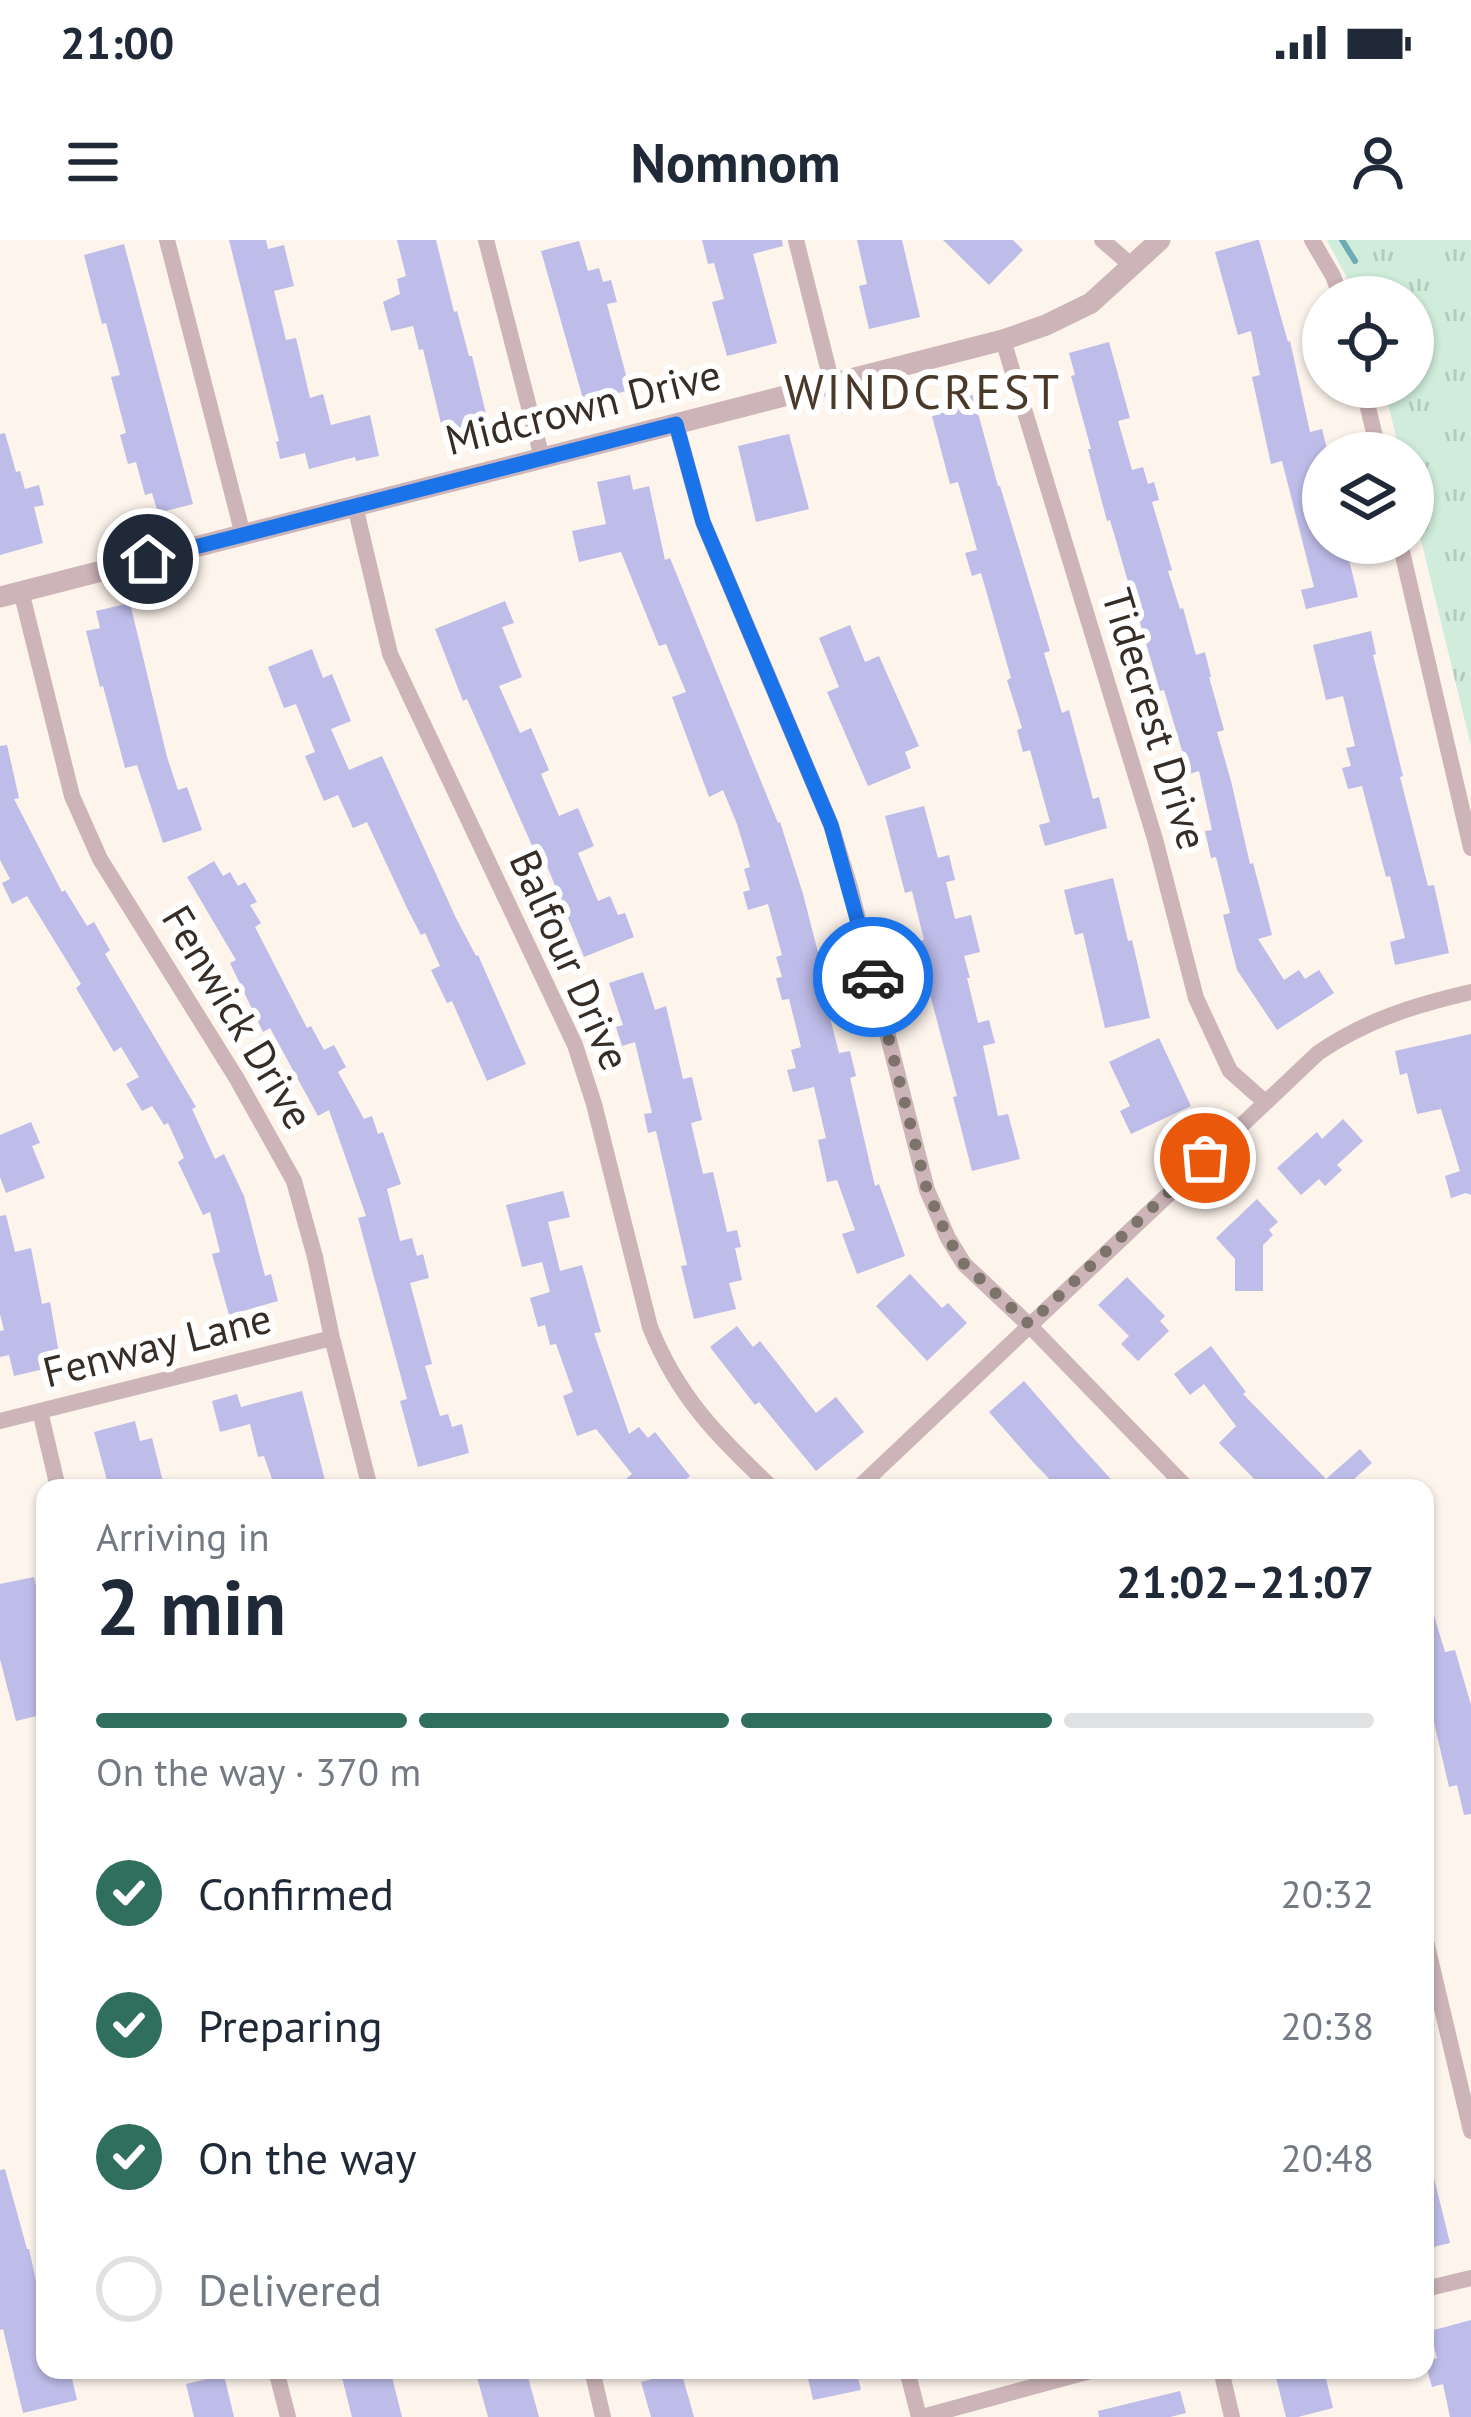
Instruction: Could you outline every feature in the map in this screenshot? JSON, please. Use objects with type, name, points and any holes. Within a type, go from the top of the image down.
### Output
[{"type":"street","points":[[166,240],[243,535]]},
{"type":"street","points":[[486,240],[542,458]]},
{"type":"street","points":[[796,240],[832,384]]},
{"type":"street","points":[[1102,240],[1132,266]]},
{"type":"street","name":"Midcrown Drive","points":[[10,594],[1003,340],[1091,303],[1160,240]]},
{"type":"street","points":[[1312,240],[1333,276]]},
{"type":"street","name":"Tidecrest Drive","points":[[1003,340],[1155,838],[1196,998],[1230,1071],[1264,1102]]},
{"type":"street","points":[[676,424],[703,522],[831,825],[927,1190],[948,1238],[964,1264],[1029,1324],[1178,1479]]},
{"type":"street","name":"Balfour Drive","points":[[355,506],[390,654],[575,1045],[650,1327],[664,1362],[692,1406],[763,1479]]},
{"type":"street","points":[[1405,564],[1471,848]]},
{"type":"street","name":"Fenwick Drive","points":[[10,594],[84,828],[294,1181],[368,1479]]},
{"type":"street","points":[[867,1479],[1318,1053],[1368,1023],[1471,992]]},
{"type":"street","name":"Fenway Lane","points":[[0,1421],[332,1338]]},
{"type":"street","points":[[40,1411],[56,1479]]},
{"type":"street","points":[[1434,1975],[1471,2131]]},
{"type":"street","points":[[1434,2287],[1471,2278]]},
{"type":"street","points":[[278,2379],[288,2417]]},
{"type":"street","points":[[594,2379],[603,2417]]},
{"type":"street","points":[[910,2379],[921,2417],[1061,2379]]},
{"type":"street","points":[[1222,2379],[1232,2417]]},
{"type":"green space","points":[[1327,240],[1471,240],[1471,746],[1427,564],[1434,564],[1434,432],[1395,432],[1389,408],[1434,408],[1434,276],[1346,276]]},
{"type":"building","points":[[229,240],[266,240],[268,249],[284,245],[294,286],[274,291],[286,340],[296,338],[310,398],[323,394],[331,425],[370,415],[379,456],[309,469],[305,453],[280,459]]},
{"type":"building","points":[[397,240],[436,240],[489,426],[444,436],[413,326],[391,331],[383,302],[400,294],[397,279],[406,276]]},
{"type":"building","points":[[702,240],[782,240],[783,246],[753,254],[777,343],[727,356],[712,302],[724,299]]},
{"type":"building","points":[[857,240],[902,240],[920,317],[869,329],[859,286],[867,284]]},
{"type":"building","points":[[943,240],[1013,240],[1023,250],[989,285]]},
{"type":"building","points":[[1259,240],[1290,341],[1310,432],[1302,432],[1302,540],[1282,461],[1271,464],[1252,377],[1260,375],[1251,331],[1238,335],[1215,252]]},
{"type":"building","points":[[579,241],[588,271],[599,268],[603,282],[611,280],[617,302],[607,304],[630,390],[584,402],[541,251]]},
{"type":"building","points":[[124,244],[193,504],[158,513],[152,493],[145,495],[136,462],[128,464],[120,435],[126,433],[111,377],[120,375],[84,255]]},
{"type":"building","points":[[1109,342],[1130,418],[1118,421],[1132,470],[1143,467],[1148,484],[1154,482],[1159,500],[1152,502],[1172,570],[1168,571],[1196,655],[1205,652],[1224,730],[1217,732],[1272,935],[1258,939],[1284,980],[1299,970],[1305,979],[1319,970],[1334,993],[1277,1030],[1237,970],[1223,915],[1230,913],[1205,831],[1212,830],[1199,771],[1189,774],[1164,690],[1160,691],[1088,449],[1069,353]]},
{"type":"building","points":[[973,395],[1050,651],[1044,653],[1062,713],[1069,710],[1093,799],[1099,797],[1107,828],[1045,846],[1039,825],[1050,822],[1030,750],[1023,752],[1017,730],[1022,728],[1007,680],[1011,678],[981,573],[972,576],[965,553],[977,550],[958,482],[950,484],[932,416],[941,414],[938,405]]},
{"type":"building","points":[[5,433],[25,489],[39,485],[44,505],[34,507],[43,543],[0,555],[0,434]]},
{"type":"building","points":[[789,434],[809,509],[756,522],[738,446]]},
{"type":"building","points":[[630,475],[633,490],[649,486],[665,560],[670,558],[780,822],[821,964],[826,963],[832,987],[823,990],[839,1053],[850,1051],[856,1076],[850,1078],[875,1186],[879,1184],[905,1256],[857,1274],[842,1234],[855,1230],[837,1180],[827,1182],[818,1140],[826,1138],[814,1087],[793,1092],[787,1070],[796,1068],[791,1050],[801,1047],[789,999],[782,1000],[776,978],[782,977],[776,957],[782,955],[768,904],[748,910],[743,892],[750,890],[744,869],[750,867],[737,824],[723,790],[709,797],[672,697],[686,692],[666,644],[659,646],[621,552],[579,562],[572,531],[606,524],[597,482]]},
{"type":"building","points":[[1308,564],[1350,564],[1358,597],[1306,609],[1301,590],[1314,587]]},
{"type":"building","points":[[505,601],[514,623],[502,627],[522,677],[499,686],[520,733],[531,728],[549,770],[541,774],[559,816],[578,808],[594,846],[578,853],[598,901],[610,896],[618,915],[625,913],[634,937],[584,957],[547,866],[542,868],[467,699],[463,701],[435,629]]},
{"type":"building","points":[[130,603],[167,757],[178,790],[187,787],[202,830],[163,843],[137,765],[125,768],[86,631],[100,628],[96,611]]},
{"type":"building","points":[[850,625],[865,662],[879,656],[919,746],[905,752],[911,768],[868,786],[827,692],[839,687],[819,638]]},
{"type":"building","points":[[1371,631],[1400,777],[1428,886],[1434,885],[1449,953],[1395,965],[1390,942],[1405,938],[1390,876],[1386,877],[1362,786],[1348,789],[1342,768],[1351,766],[1346,748],[1355,746],[1343,696],[1326,700],[1313,645]]},
{"type":"building","points":[[312,649],[323,678],[332,674],[351,721],[331,729],[349,770],[382,756],[526,1064],[487,1081],[452,1001],[447,1003],[431,970],[440,966],[425,933],[421,935],[367,822],[353,828],[338,795],[324,801],[305,756],[315,752],[296,704],[284,708],[268,667]]},
{"type":"building","points":[[7,745],[19,798],[14,799],[62,892],[65,890],[87,926],[94,922],[110,950],[105,954],[196,1107],[192,1109],[215,1159],[224,1154],[244,1196],[265,1276],[271,1274],[278,1301],[229,1315],[212,1254],[220,1252],[210,1212],[203,1215],[178,1162],[184,1158],[168,1123],[164,1125],[152,1106],[142,1111],[126,1084],[139,1077],[121,1047],[114,1052],[76,988],[81,984],[27,896],[12,904],[2,883],[10,879],[0,860],[0,746]]},
{"type":"building","points":[[924,806],[938,858],[949,855],[955,880],[946,882],[955,919],[971,915],[980,952],[964,956],[967,978],[978,1023],[989,1020],[995,1043],[983,1046],[998,1116],[1008,1114],[1020,1159],[972,1171],[916,942],[924,940],[912,891],[905,893],[885,816]]},
{"type":"building","points":[[214,861],[223,876],[230,872],[238,886],[245,882],[257,902],[250,905],[261,923],[255,927],[307,1028],[311,1026],[324,1050],[334,1045],[346,1067],[338,1072],[364,1119],[372,1116],[378,1134],[383,1132],[401,1184],[387,1189],[400,1241],[412,1238],[417,1256],[423,1254],[429,1278],[410,1283],[432,1364],[425,1366],[440,1416],[448,1414],[452,1427],[462,1424],[469,1453],[418,1467],[400,1401],[407,1399],[358,1218],[366,1216],[329,1110],[318,1116],[270,1028],[263,1032],[230,963],[236,960],[187,877]]},
{"type":"building","points":[[1113,878],[1150,1018],[1105,1028],[1083,933],[1075,935],[1064,890]]},
{"type":"building","points":[[643,972],[655,1010],[666,1006],[683,1079],[692,1077],[702,1120],[691,1123],[703,1174],[713,1172],[727,1232],[737,1230],[741,1247],[735,1248],[742,1280],[729,1283],[736,1309],[694,1319],[681,1266],[687,1265],[656,1131],[648,1133],[644,1114],[652,1113],[635,1042],[622,1046],[616,1027],[623,1025],[609,983]]},
{"type":"building","points":[[1471,1034],[1471,1195],[1451,1198],[1445,1176],[1460,1171],[1441,1109],[1417,1114],[1407,1073],[1400,1075],[1395,1051]]},
{"type":"building","points":[[1159,1038],[1191,1106],[1131,1134],[1120,1111],[1130,1106],[1109,1062]]},
{"type":"building","points":[[1343,1119],[1363,1141],[1337,1165],[1342,1170],[1325,1186],[1319,1179],[1301,1195],[1277,1168],[1317,1132],[1322,1139]]},
{"type":"building","points":[[31,1122],[40,1143],[32,1146],[45,1178],[6,1193],[0,1177],[0,1135]]},
{"type":"building","points":[[563,1191],[570,1217],[548,1222],[560,1271],[582,1265],[601,1332],[594,1333],[629,1434],[639,1427],[648,1438],[655,1432],[690,1476],[686,1479],[626,1479],[632,1474],[596,1429],[577,1436],[563,1396],[573,1392],[556,1344],[550,1345],[545,1325],[538,1327],[530,1298],[550,1292],[542,1262],[522,1267],[506,1205]]},
{"type":"building","points":[[1257,1199],[1278,1222],[1263,1245],[1263,1291],[1235,1291],[1235,1259],[1216,1238]]},
{"type":"building","points":[[6,1215],[15,1252],[31,1248],[42,1304],[50,1302],[61,1365],[14,1376],[9,1355],[0,1357],[0,1331],[4,1330],[0,1216]]},
{"type":"building","points":[[910,1274],[942,1308],[948,1303],[967,1323],[927,1361],[876,1306]]},
{"type":"building","points":[[1127,1277],[1165,1316],[1160,1321],[1169,1331],[1138,1361],[1121,1344],[1129,1336],[1098,1305]]},
{"type":"building","points":[[737,1326],[753,1347],[760,1341],[816,1413],[836,1397],[864,1432],[816,1471],[710,1347]]},
{"type":"building","points":[[1211,1346],[1246,1392],[1243,1394],[1326,1479],[1254,1479],[1219,1443],[1236,1426],[1204,1384],[1190,1395],[1174,1374]]},
{"type":"building","points":[[1024,1381],[1111,1479],[1049,1479],[989,1412]]},
{"type":"building","points":[[302,1391],[325,1479],[272,1479],[264,1456],[258,1457],[250,1424],[220,1432],[212,1401],[237,1394],[241,1407]]},
{"type":"building","points":[[135,1421],[140,1441],[152,1438],[162,1479],[107,1479],[94,1432]]},
{"type":"building","points":[[1360,1449],[1372,1463],[1354,1479],[1326,1479]]},
{"type":"building","points":[[34,1577],[36,1586],[36,1716],[16,1721],[0,1659],[0,1584]]},
{"type":"building","points":[[1434,1616],[1445,1652],[1455,1650],[1471,1705],[1471,1814],[1464,1815],[1457,1785],[1449,1787],[1434,1722]]},
{"type":"building","points":[[5,2169],[36,2281],[36,2379],[72,2379],[77,2400],[23,2413],[0,2330],[0,2170]]},
{"type":"building","points":[[1434,2178],[1450,2243],[1434,2247]]},
{"type":"building","points":[[1471,2320],[1471,2417],[1450,2417],[1443,2384],[1432,2387],[1437,2358],[1434,2330]]},
{"type":"building","points":[[225,2379],[234,2417],[194,2417],[186,2384]]},
{"type":"building","points":[[342,2379],[392,2379],[402,2417],[352,2417]]},
{"type":"building","points":[[477,2379],[528,2379],[539,2417],[488,2417]]},
{"type":"building","points":[[683,2379],[694,2417],[651,2417],[641,2382]]},
{"type":"building","points":[[808,2379],[858,2379],[861,2390],[813,2400]]},
{"type":"building","points":[[1276,2379],[1326,2379],[1333,2408],[1286,2417]]},
{"type":"building","points":[[1180,2391],[1186,2413],[1099,2417],[1098,2411]]},
{"type":"waterway","points":[[1342,240],[1355,261]]},
{"type":"way so far","points":[[873,977],[927,1190],[948,1238],[964,1264],[1029,1324],[1205,1158]]},
{"type":"district","name":"WINDCREST","points":[[923,392]]},
{"type":"route","points":[[148,559],[676,424],[703,522],[831,825],[873,977]]}]
